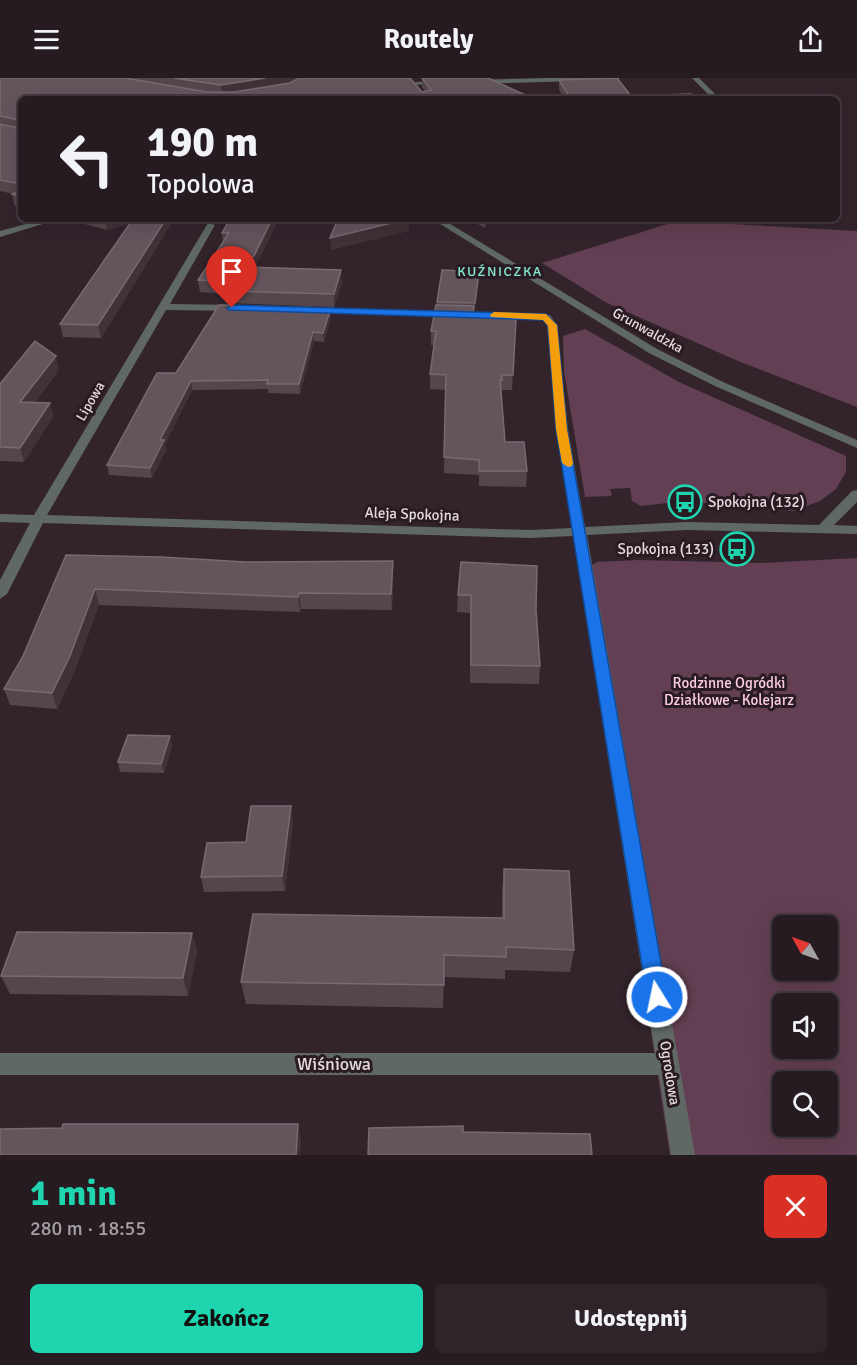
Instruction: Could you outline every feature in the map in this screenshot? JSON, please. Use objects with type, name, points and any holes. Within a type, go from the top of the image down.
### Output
[{"type":"street","points":[[472,82],[616,78]]},
{"type":"street","points":[[695,78],[714,96]]},
{"type":"street","points":[[410,80],[450,82]]},
{"type":"street","points":[[410,80],[418,90]]},
{"type":"street","points":[[0,234],[45,222]]},
{"type":"street","name":"Grunwaldzka","points":[[441,222],[647,348],[719,384],[857,444]]},
{"type":"street","name":"Lipowa","points":[[0,594],[39,518],[211,225]]},
{"type":"street","points":[[163,307],[246,309]]},
{"type":"street","name":"Ogrodowa","points":[[294,310],[546,317],[552,325],[562,429],[683,1155]]},
{"type":"street","points":[[822,530],[857,494]]},
{"type":"street","name":"Aleja Spokojna","points":[[0,518],[530,534],[687,525],[857,530]]},
{"type":"street","name":"Wiśniowa","points":[[0,1064],[668,1064]]},
{"type":"green space","points":[[674,222],[857,231],[857,407],[738,361],[607,303],[542,263]]},
{"type":"green space","points":[[585,329],[679,382],[846,456],[846,472],[836,489],[820,501],[793,511],[747,504],[677,502],[641,506],[632,501],[630,488],[610,489],[612,495],[610,496],[585,497],[564,371],[563,336]]},
{"type":"green space","name":"Rodzinne Ogródki Działkowe - Kolejarz","points":[[857,558],[857,1155],[670,1155],[581,572],[597,562],[638,560],[761,563]]},
{"type":"building","points":[[0,78],[125,78],[207,92],[234,92],[290,83],[299,78],[410,78],[422,92],[431,90],[422,78],[488,78],[527,96],[18,96],[18,120],[0,116]]},
{"type":"building","points":[[174,78],[265,78],[221,85]]},
{"type":"building","points":[[617,78],[631,96],[569,96],[559,80]]},
{"type":"building","points":[[691,94],[693,96],[631,96]]},
{"type":"building","points":[[0,124],[18,128],[18,183],[0,180]]},
{"type":"building","points":[[131,222],[164,222],[98,325],[60,324]]},
{"type":"building","points":[[228,222],[271,222],[254,256],[251,257],[249,267],[341,270],[334,294],[225,291],[231,282],[198,280],[229,233],[222,233]]},
{"type":"building","points":[[337,222],[396,222],[330,238]]},
{"type":"building","points":[[442,270],[479,272],[475,303],[437,302]]},
{"type":"building","points":[[219,305],[331,308],[323,333],[313,332],[299,384],[267,384],[268,380],[191,381],[160,440],[164,440],[150,468],[107,465],[157,373],[176,373]]},
{"type":"building","points":[[436,305],[474,306],[473,313],[490,314],[490,318],[516,319],[513,375],[502,375],[502,380],[500,380],[505,442],[524,442],[527,471],[479,471],[479,460],[444,457],[446,375],[430,374],[436,331],[431,331]]},
{"type":"building","points":[[35,341],[56,356],[20,402],[50,403],[20,448],[0,447],[0,384]]},
{"type":"building","points":[[66,555],[246,562],[393,561],[391,594],[299,593],[298,597],[95,589],[70,656],[52,693],[4,689],[23,656]]},
{"type":"building","points":[[461,562],[537,566],[536,610],[540,666],[471,665],[471,595],[458,595]]},
{"type":"building","points":[[128,735],[170,736],[161,764],[118,762]]},
{"type":"building","points":[[251,806],[291,806],[282,876],[201,877],[207,843],[246,842]]},
{"type":"building","points":[[504,869],[569,871],[574,950],[506,947],[506,957],[444,955],[444,985],[241,982],[253,914],[504,918]]},
{"type":"building","points":[[17,932],[192,933],[183,978],[1,976]]},
{"type":"building","points":[[63,1124],[298,1124],[296,1155],[0,1155],[0,1129],[62,1128]]},
{"type":"building","points":[[463,1126],[463,1132],[590,1134],[592,1155],[368,1155],[369,1128]]},
{"type":"slow traffic","points":[[494,315],[546,317],[552,325],[562,429],[568,463]]},
{"type":"place","name":"Spokojna (132)","points":[[685,502]]},
{"type":"place","name":"Spokojna (133)","points":[[737,549]]},
{"type":"district","name":"KUŹNICZKA","points":[[500,271]]},
{"type":"route","points":[[232,308],[510,315],[546,317],[552,325],[562,429],[657,997]]}]
